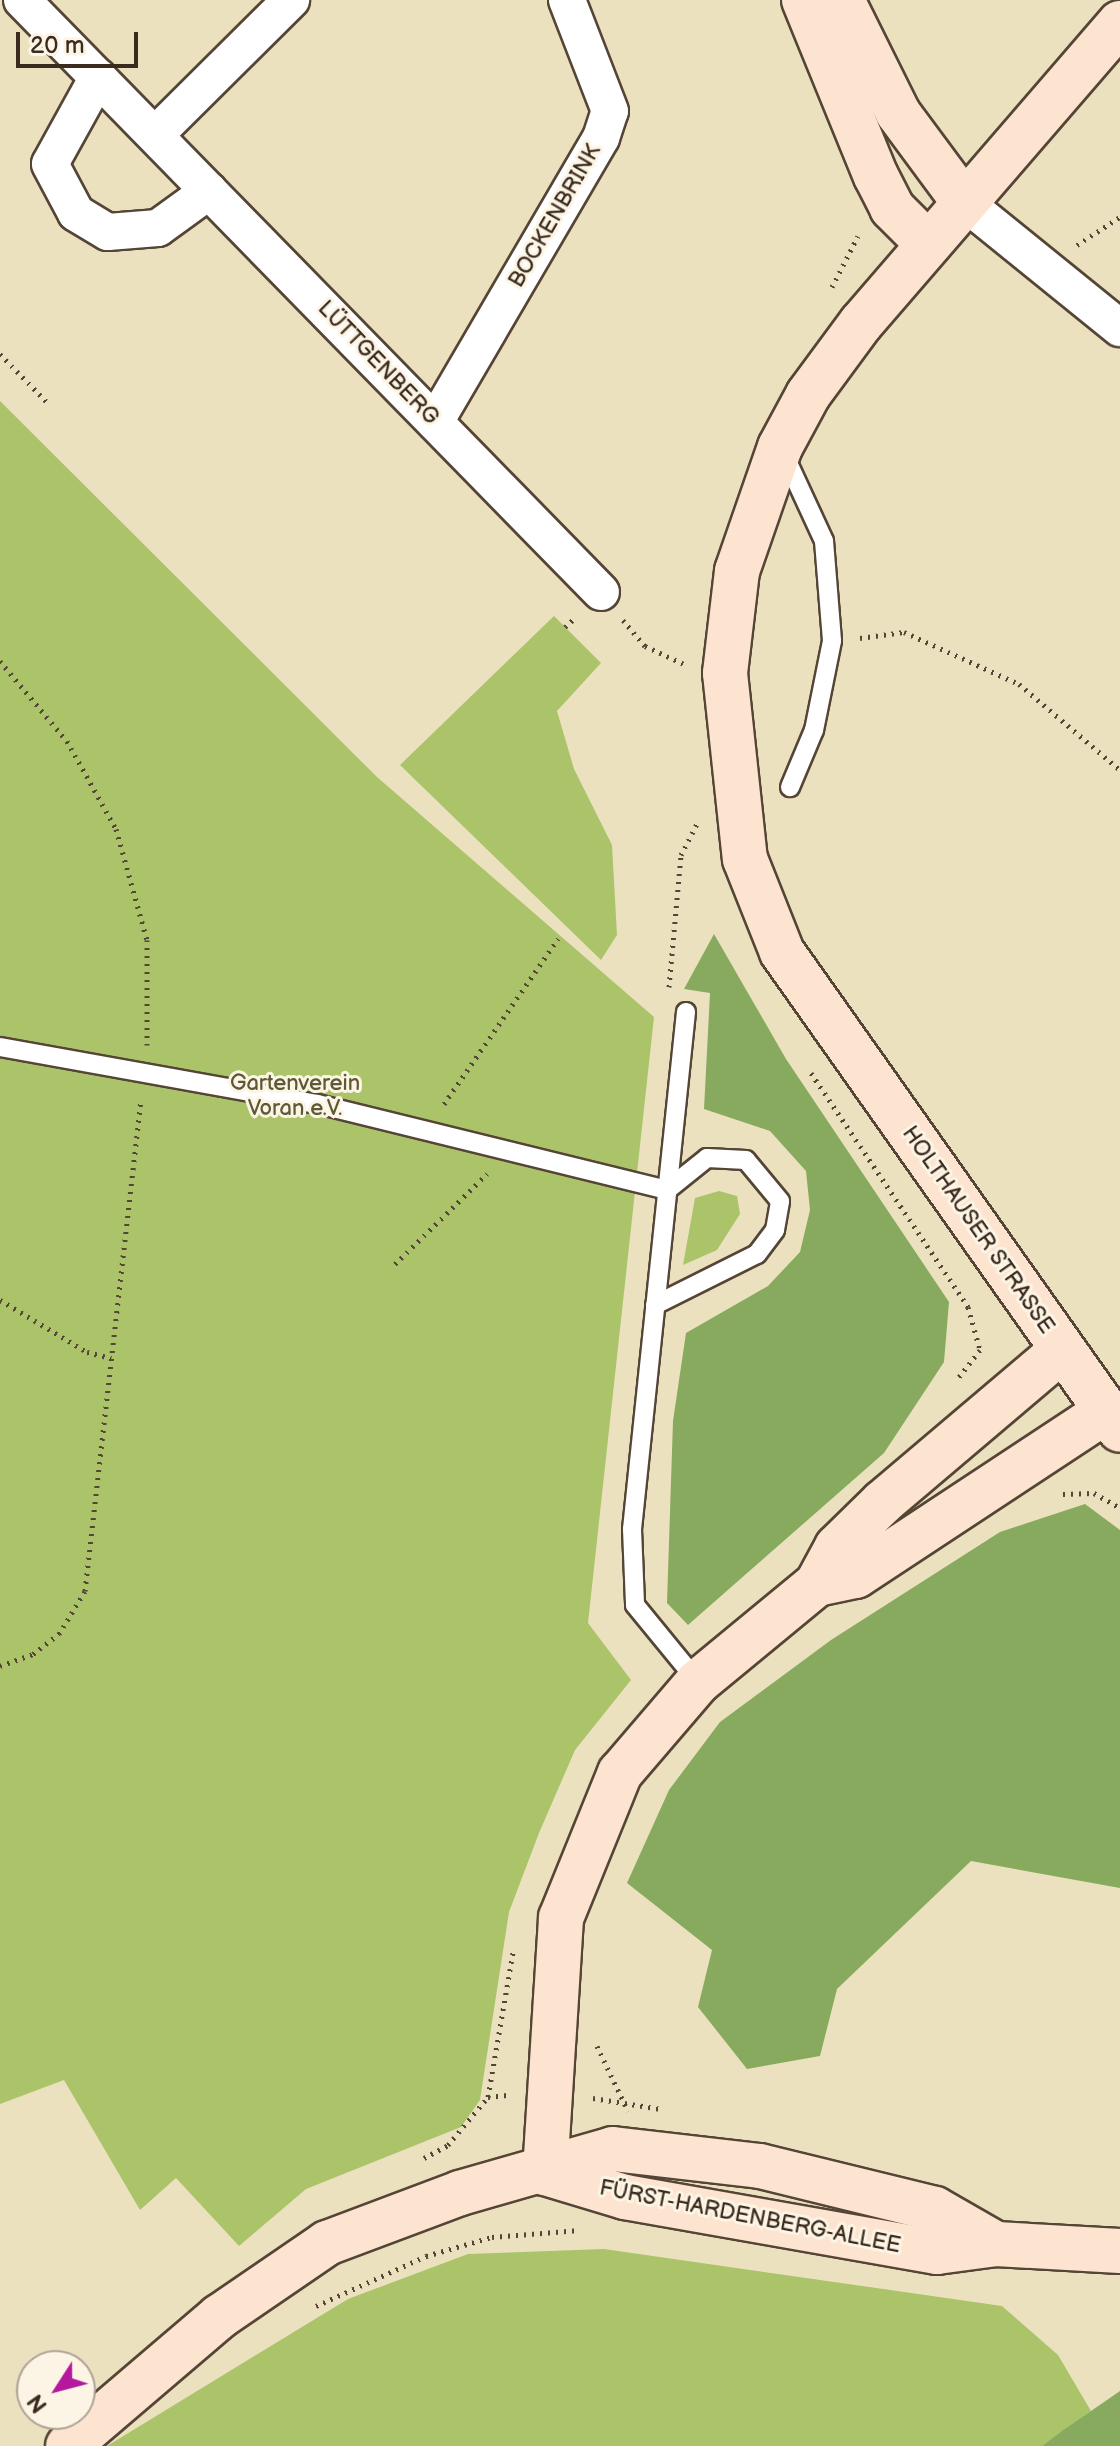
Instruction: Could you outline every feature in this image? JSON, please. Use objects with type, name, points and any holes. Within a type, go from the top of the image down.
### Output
[{"type":"street","name":"LÜTTGENBERG","points":[[22,0],[601,592]]},
{"type":"street","points":[[155,135],[291,0]]},
{"type":"street","name":"BOCKENBRINK","points":[[435,422],[601,138],[610,111],[567,0]]},
{"type":"street","points":[[804,0],[892,208],[928,244]]},
{"type":"street","points":[[842,0],[898,113],[963,201],[1120,328]]},
{"type":"street","points":[[735,790],[725,673],[737,571],[780,447],[808,395],[928,244],[1120,23]]},
{"type":"street","points":[[98,77],[50,164],[76,213],[108,232],[158,228],[209,191]]},
{"type":"street","name":"HOLTHAUSER STRASSE","points":[[545,2173],[561,1918],[620,1773],[698,1682],[817,1584],[837,1547],[883,1502],[1062,1350],[782,952],[745,859],[735,790]]},
{"type":"street","points":[[1062,1350],[1113,1420]]},
{"type":"street","name":"HOLTHAUSER STRASSE","points":[[817,1584],[856,1576],[1113,1420]]},
{"type":"street","name":"FÜRST-HARDENBERG-ALLEE","points":[[545,2173],[613,2149],[658,2149],[935,2209],[996,2244],[1120,2251]]},
{"type":"street","points":[[68,2446],[219,2317],[327,2243],[460,2193],[545,2173]]},
{"type":"lane","points":[[780,447],[824,541],[832,641],[814,730],[790,787]]},
{"type":"lane","points":[[686,1012],[632,1529],[635,1605],[698,1682]]},
{"type":"lane","points":[[0,1047],[145,1073],[425,1131],[667,1190]]},
{"type":"lane","points":[[655,1305],[757,1254],[775,1230],[780,1201],[746,1160],[707,1158],[667,1190]]},
{"type":"path","points":[[1066,252],[1120,217]]},
{"type":"path","points":[[0,354],[46,401]]},
{"type":"path","points":[[565,627],[601,592],[645,646],[689,666]]},
{"type":"path","points":[[832,641],[904,632],[1019,684],[1120,770]]},
{"type":"path","points":[[0,661],[96,786],[140,894],[150,1012],[85,1591],[59,1634],[33,1654],[0,1666]]},
{"type":"path","points":[[686,1012],[669,991],[681,855],[696,823],[735,790]]},
{"type":"path","points":[[425,1131],[558,939]]},
{"type":"path","points":[[395,1264],[505,1151]]},
{"type":"path","points":[[0,1300],[87,1352],[111,1358]]},
{"type":"path","points":[[1053,1497],[1079,1489],[1120,1508]]},
{"type":"path","points":[[596,2042],[629,2099],[611,2098]]},
{"type":"path","points":[[415,2163],[463,2130],[488,2097],[506,2095]]},
{"type":"path","points":[[463,2130],[465,2139]]},
{"type":"path","points":[[303,2314],[371,2278],[492,2237],[594,2230]]},
{"type":"green space","name":"Gartenverein Voran e.V.","points":[[0,401],[377,777],[654,1017],[588,1623],[631,1680],[575,1750],[509,1912],[480,2100],[461,2127],[306,2189],[239,2246],[176,2178],[140,2210],[64,2080],[0,2104]]},
{"type":"green space","points":[[554,616],[601,663],[557,711],[574,769],[612,845],[617,935],[601,960],[400,765]]},
{"type":"green space","points":[[714,934],[786,1059],[949,1302],[944,1362],[884,1453],[688,1625],[667,1603],[673,1421],[686,1333],[768,1286],[800,1252],[810,1210],[806,1171],[770,1131],[704,1109],[710,993],[684,989]]},
{"type":"green space","points":[[719,1191],[737,1196],[740,1214],[717,1250],[683,1265],[695,1198]]},
{"type":"green space","points":[[1085,1504],[1120,1530],[1120,1888],[971,1861],[837,1989],[820,2056],[747,2069],[698,2007],[712,1950],[627,1883],[669,1790],[720,1722],[831,1640],[1000,1532]]},
{"type":"green space","points":[[604,2249],[1002,2306],[1058,2355],[1091,2411],[1042,2446],[107,2446],[348,2299],[468,2254]]},
{"type":"green space","points":[[1120,2391],[1120,2446],[1042,2446],[1062,2431]]}]
